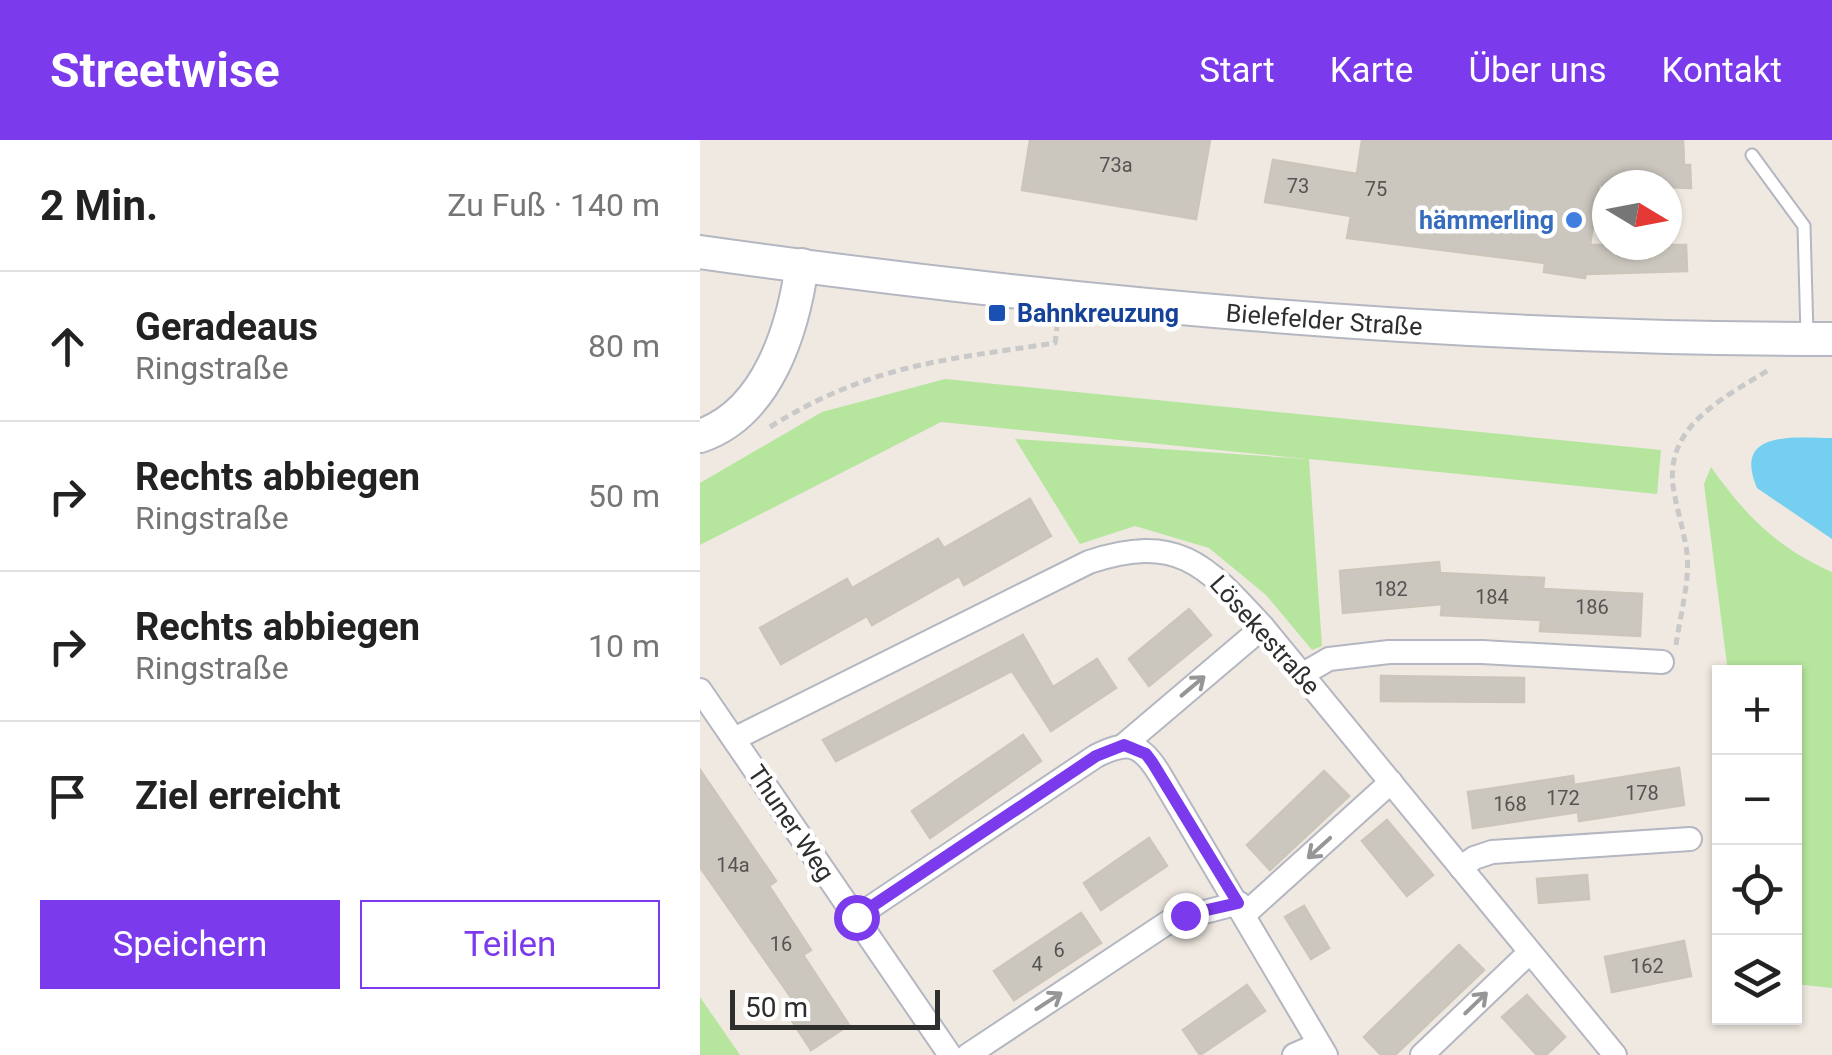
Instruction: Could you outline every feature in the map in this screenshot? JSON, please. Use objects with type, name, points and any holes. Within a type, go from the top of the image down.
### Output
[{"type":"main road","name":"Bielefelder Straße","points":[[700,252],[1099,302],[1308,319],[1480,330],[1820,339]]},
{"type":"main road","points":[[700,436],[741,411],[763,382],[794,312],[802,266]]},
{"type":"street","name":"Lösekestraße","points":[[734,739],[1088,562],[1121,552],[1146,550],[1195,562],[1221,582],[1263,627],[1615,1055]]},
{"type":"street","points":[[856,917],[1096,756],[1124,745],[1263,627]]},
{"type":"street","points":[[1303,674],[1329,659],[1390,652],[1482,652],[1662,662]]},
{"type":"street","name":"Thuner Weg","points":[[700,690],[950,1055]]},
{"type":"street","points":[[1124,745],[1146,754],[1152,762],[1242,908],[1322,1049],[1294,1055]]},
{"type":"street","points":[[968,1055],[1170,922],[1242,908],[1391,782]]},
{"type":"street","points":[[1462,868],[1474,858],[1492,852],[1690,839]]},
{"type":"street","points":[[1422,1055],[1530,952]]},
{"type":"lane","points":[[1752,155],[1804,226],[1820,339]]},
{"type":"path","points":[[764,430],[812,400],[855,382],[915,364],[1055,343],[1057,327]]},
{"type":"path","points":[[1662,662],[1676,646],[1688,556],[1673,484],[1672,456],[1686,430],[1699,417],[1820,339]]},
{"type":"green space","points":[[945,379],[1661,450],[1657,494],[1309,459],[1322,646],[1312,650],[1266,595],[1209,548],[1135,526],[1080,544],[1015,439],[1307,459],[941,422],[700,545],[700,483],[822,412]]},
{"type":"green space","points":[[1711,467],[1737,501],[1778,541],[1832,572],[1832,988],[1802,985],[1802,665],[1727,665],[1704,484]]},
{"type":"green space","points":[[700,997],[740,1055],[700,1055]]},
{"type":"water","points":[[1832,438],[1832,539],[1757,488],[1752,469],[1753,455],[1771,441]]},
{"type":"building","points":[[1030,140],[1210,140],[1196,219],[1022,190]]},
{"type":"building","points":[[1362,140],[1683,140],[1684,165],[1690,165],[1691,188],[1682,188],[1682,170],[1592,170],[1590,245],[1592,260],[1682,260],[1682,245],[1686,245],[1687,271],[1586,274],[1585,278],[1544,272],[1545,263],[1347,238],[1351,216],[1265,202],[1273,160],[1357,174]]},
{"type":"building","points":[[1030,499],[1051,536],[964,585],[959,576],[872,625],[867,616],[781,664],[760,628],[847,579],[852,588],[938,539],[944,548]]},
{"type":"building","points":[[1439,562],[1440,573],[1544,578],[1543,589],[1642,594],[1640,636],[1540,631],[1541,620],[1441,615],[1442,604],[1343,613],[1340,571]]},
{"type":"building","points":[[1189,609],[1211,635],[1149,686],[1129,659]]},
{"type":"building","points":[[1023,635],[1053,687],[1097,659],[1116,688],[1051,731],[1012,671],[836,761],[823,740]]},
{"type":"building","points":[[1381,676],[1524,678],[1524,702],[1381,701]]},
{"type":"building","points":[[1023,735],[1041,761],[930,838],[912,811]]},
{"type":"building","points":[[1679,768],[1684,805],[1579,821],[1578,812],[1473,828],[1468,792],[1573,776],[1574,785]]},
{"type":"building","points":[[700,770],[776,881],[769,886],[811,950],[803,955],[849,1025],[811,1050],[785,1010],[795,1003],[700,867]]},
{"type":"building","points":[[1324,771],[1349,796],[1270,870],[1247,845]]},
{"type":"building","points":[[1387,820],[1433,875],[1407,896],[1362,841]]},
{"type":"building","points":[[1149,838],[1167,866],[1101,910],[1084,883]]},
{"type":"building","points":[[1587,875],[1589,899],[1539,903],[1537,879]]},
{"type":"building","points":[[1304,906],[1329,948],[1311,959],[1285,917]]},
{"type":"building","points":[[1081,913],[1101,943],[1014,1000],[994,971]]},
{"type":"building","points":[[1684,941],[1691,976],[1612,992],[1605,957]]},
{"type":"building","points":[[1459,945],[1484,970],[1395,1055],[1381,1055],[1364,1037]]},
{"type":"building","points":[[1247,985],[1265,1011],[1200,1055],[1183,1030]]},
{"type":"building","points":[[1527,995],[1565,1037],[1546,1055],[1537,1055],[1502,1017]]},
{"type":"place","name":"hämmerling","points":[[1574,220]]},
{"type":"place","name":"Bahnkreuzung","points":[[997,313]]},
{"type":"route","points":[[856,917],[1096,756],[1124,745],[1146,754],[1152,762],[1238,903],[1185,915]]}]
